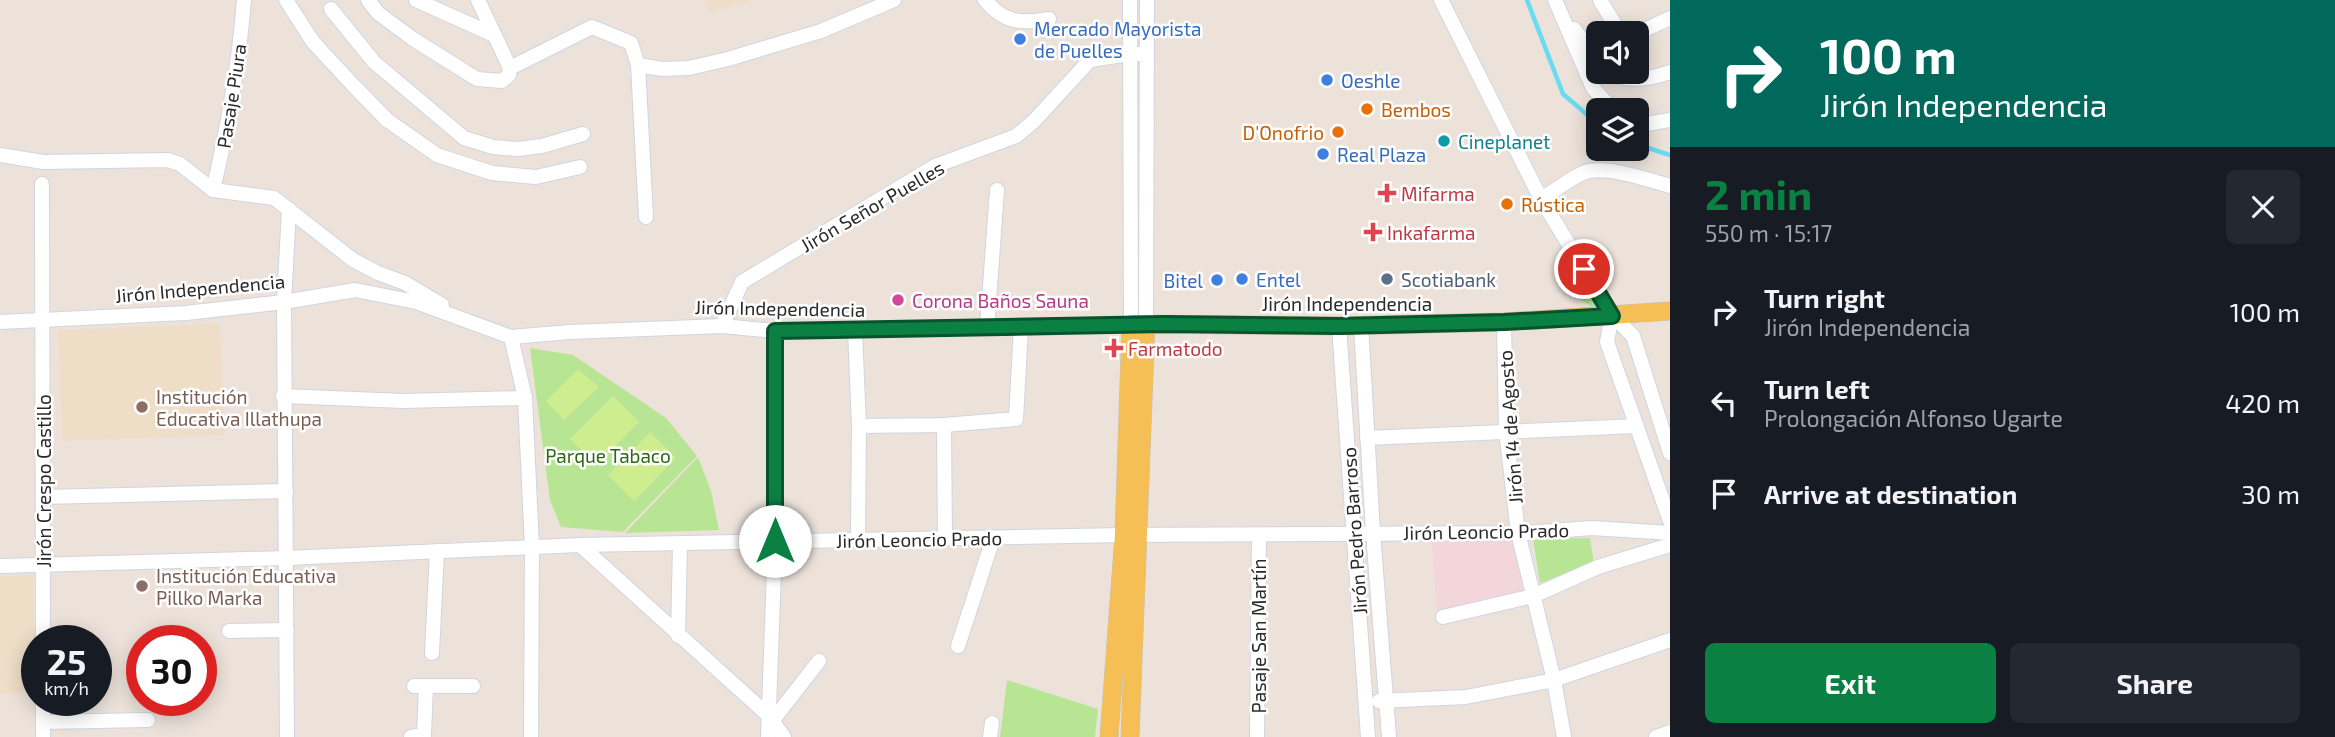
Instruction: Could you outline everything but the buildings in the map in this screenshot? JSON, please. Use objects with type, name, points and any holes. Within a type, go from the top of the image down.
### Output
[{"type":"main road","name":"Jirón Independencia","points":[[1138,324],[1339,326],[1504,322],[1670,311]]},
{"type":"main road","points":[[1130,737],[1138,324]]},
{"type":"main road","points":[[1110,737],[1132,536]]},
{"type":"street","name":"Pasaje Piura","points":[[214,190],[228,131],[244,0]]},
{"type":"street","points":[[286,0],[313,42],[387,120],[437,155],[492,173],[536,177],[580,167]]},
{"type":"street","points":[[368,0],[378,13],[413,39],[477,79],[502,81],[509,75],[510,68],[478,1]]},
{"type":"street","points":[[416,0],[494,35]]},
{"type":"street","points":[[985,0],[1007,19],[1029,22],[1049,19]]},
{"type":"street","points":[[1130,0],[1129,54],[1138,324]]},
{"type":"street","points":[[1138,324],[1147,0]]},
{"type":"street","points":[[1441,0],[1541,199],[1612,316],[1633,336],[1670,453]]},
{"type":"street","points":[[1600,0],[1613,21]]},
{"type":"street","points":[[638,65],[662,69],[689,68],[727,59],[821,31],[887,2]]},
{"type":"street","points":[[1558,6],[1586,44]]},
{"type":"street","points":[[1558,6],[1594,88],[1603,98]]},
{"type":"street","points":[[331,9],[374,62],[464,138],[493,147],[518,149],[542,146],[583,134]]},
{"type":"street","points":[[1649,28],[1670,18]]},
{"type":"street","points":[[510,68],[592,27],[631,43],[638,65],[646,218]]},
{"type":"street","name":"Jirón Señor Puelles","points":[[722,326],[742,282],[935,166],[1016,136],[1034,121],[1090,60],[1147,54]]},
{"type":"street","points":[[1649,78],[1670,72]]},
{"type":"street","points":[[1649,123],[1670,120]]},
{"type":"street","points":[[0,155],[43,162],[168,160],[180,164],[214,190],[274,198],[354,260],[405,283],[472,322]]},
{"type":"street","points":[[1541,199],[1584,172],[1594,170],[1619,173],[1670,186]]},
{"type":"street","name":"Jirón Crespo Castillo","points":[[42,184],[43,625]]},
{"type":"street","points":[[987,328],[997,190]]},
{"type":"street","points":[[287,737],[283,396],[289,209]]},
{"type":"street","name":"Jirón Independencia","points":[[0,322],[186,313],[284,302],[355,290],[416,302],[511,337],[722,326],[775,331],[1138,324]]},
{"type":"street","points":[[1612,316],[1608,342],[1670,521]]},
{"type":"street","name":"Jirón 14 de Agosto","points":[[1504,322],[1506,430],[1518,533],[1554,680],[1564,737]]},
{"type":"street","points":[[1361,325],[1373,533],[1389,737]]},
{"type":"street","name":"Jirón Pedro Barroso","points":[[1339,326],[1368,737]]},
{"type":"street","points":[[859,426],[944,425],[1016,419],[1021,327]]},
{"type":"street","points":[[855,330],[859,426],[858,540]]},
{"type":"street","points":[[768,737],[771,717],[775,541],[775,331]]},
{"type":"street","points":[[511,337],[525,398],[532,547],[531,737]]},
{"type":"street","points":[[283,396],[403,401],[525,398]]},
{"type":"street","points":[[944,425],[945,539]]},
{"type":"street","points":[[1367,438],[1637,426]]},
{"type":"street","points":[[44,496],[286,491]]},
{"type":"street","name":"Jirón Leoncio Prado","points":[[0,566],[286,558],[580,545],[775,541],[1518,533],[1592,528],[1670,533]]},
{"type":"street","name":"Pasaje San Martín","points":[[1257,737],[1259,536]]},
{"type":"street","points":[[958,646],[993,539]]},
{"type":"street","points":[[678,636],[680,544]]},
{"type":"street","points":[[580,545],[771,717],[784,737]]},
{"type":"street","points":[[1443,617],[1533,596],[1598,567],[1670,545]]},
{"type":"street","points":[[432,653],[437,551]]},
{"type":"street","points":[[229,631],[287,630]]},
{"type":"street","points":[[1367,701],[1466,697],[1554,680],[1670,640]]},
{"type":"street","points":[[771,717],[819,661]]},
{"type":"street","points":[[411,737],[424,735],[420,687],[474,686]]},
{"type":"street","points":[[43,729],[148,720]]},
{"type":"street","points":[[1656,737],[1670,732]]},
{"type":"shaded area","points":[[703,0],[755,0],[710,12]]},
{"type":"shaded area","name":"Institución Educativa Illathupa","points":[[220,324],[225,435],[62,441],[58,330]]},
{"type":"shaded area","points":[[1431,537],[1513,539],[1525,592],[1437,613]]},
{"type":"shaded area","points":[[33,575],[34,625],[21,625],[21,693],[0,694],[0,576]]},
{"type":"green space","points":[[1583,281],[1597,305],[1592,307],[1572,294],[1572,288]]},
{"type":"green space","name":"Parque Tabaco","points":[[530,348],[573,355],[666,418],[697,456],[623,532],[561,527],[550,500]]},
{"type":"green space","points":[[578,369],[599,387],[564,420],[546,401]]},
{"type":"green space","points":[[613,396],[639,422],[597,465],[570,439]]},
{"type":"green space","points":[[650,432],[676,458],[634,501],[608,475]]},
{"type":"green space","points":[[698,457],[711,491],[719,530],[625,533]]},
{"type":"green space","points":[[1590,538],[1594,563],[1540,583],[1533,539]]},
{"type":"green space","points":[[1007,680],[1098,709],[1095,737],[1000,737]]},
{"type":"waterway","points":[[1527,0],[1563,94],[1586,114]]},
{"type":"waterway","points":[[1649,148],[1670,155]]},
{"type":"place","name":"Mercado Mayorista de Puelles","points":[[1020,39]]},
{"type":"place","name":"Oeshle","points":[[1327,80]]},
{"type":"place","name":"Bembos","points":[[1367,109]]},
{"type":"place","name":"D'Onofrio","points":[[1338,132]]},
{"type":"place","name":"Cineplanet","points":[[1444,141]]},
{"type":"place","name":"Real Plaza","points":[[1323,154]]},
{"type":"place","name":"Mifarma","points":[[1387,193]]},
{"type":"place","name":"Rústica","points":[[1507,204]]},
{"type":"place","name":"Inkafarma","points":[[1373,232]]},
{"type":"place","name":"Entel","points":[[1242,279]]},
{"type":"place","name":"Scotiabank","points":[[1387,279]]},
{"type":"place","name":"Bitel","points":[[1217,280]]},
{"type":"place","name":"Corona Baños Sauna","points":[[898,300]]},
{"type":"place","name":"Farmatodo","points":[[1114,348]]},
{"type":"place","name":"Institución Educativa Illathupa","points":[[142,407]]},
{"type":"place","name":"Institución Educativa Pillko Marka","points":[[142,586]]},
{"type":"route","points":[[775,541],[775,331],[1165,324],[1339,326],[1612,316],[1584,269]]}]
